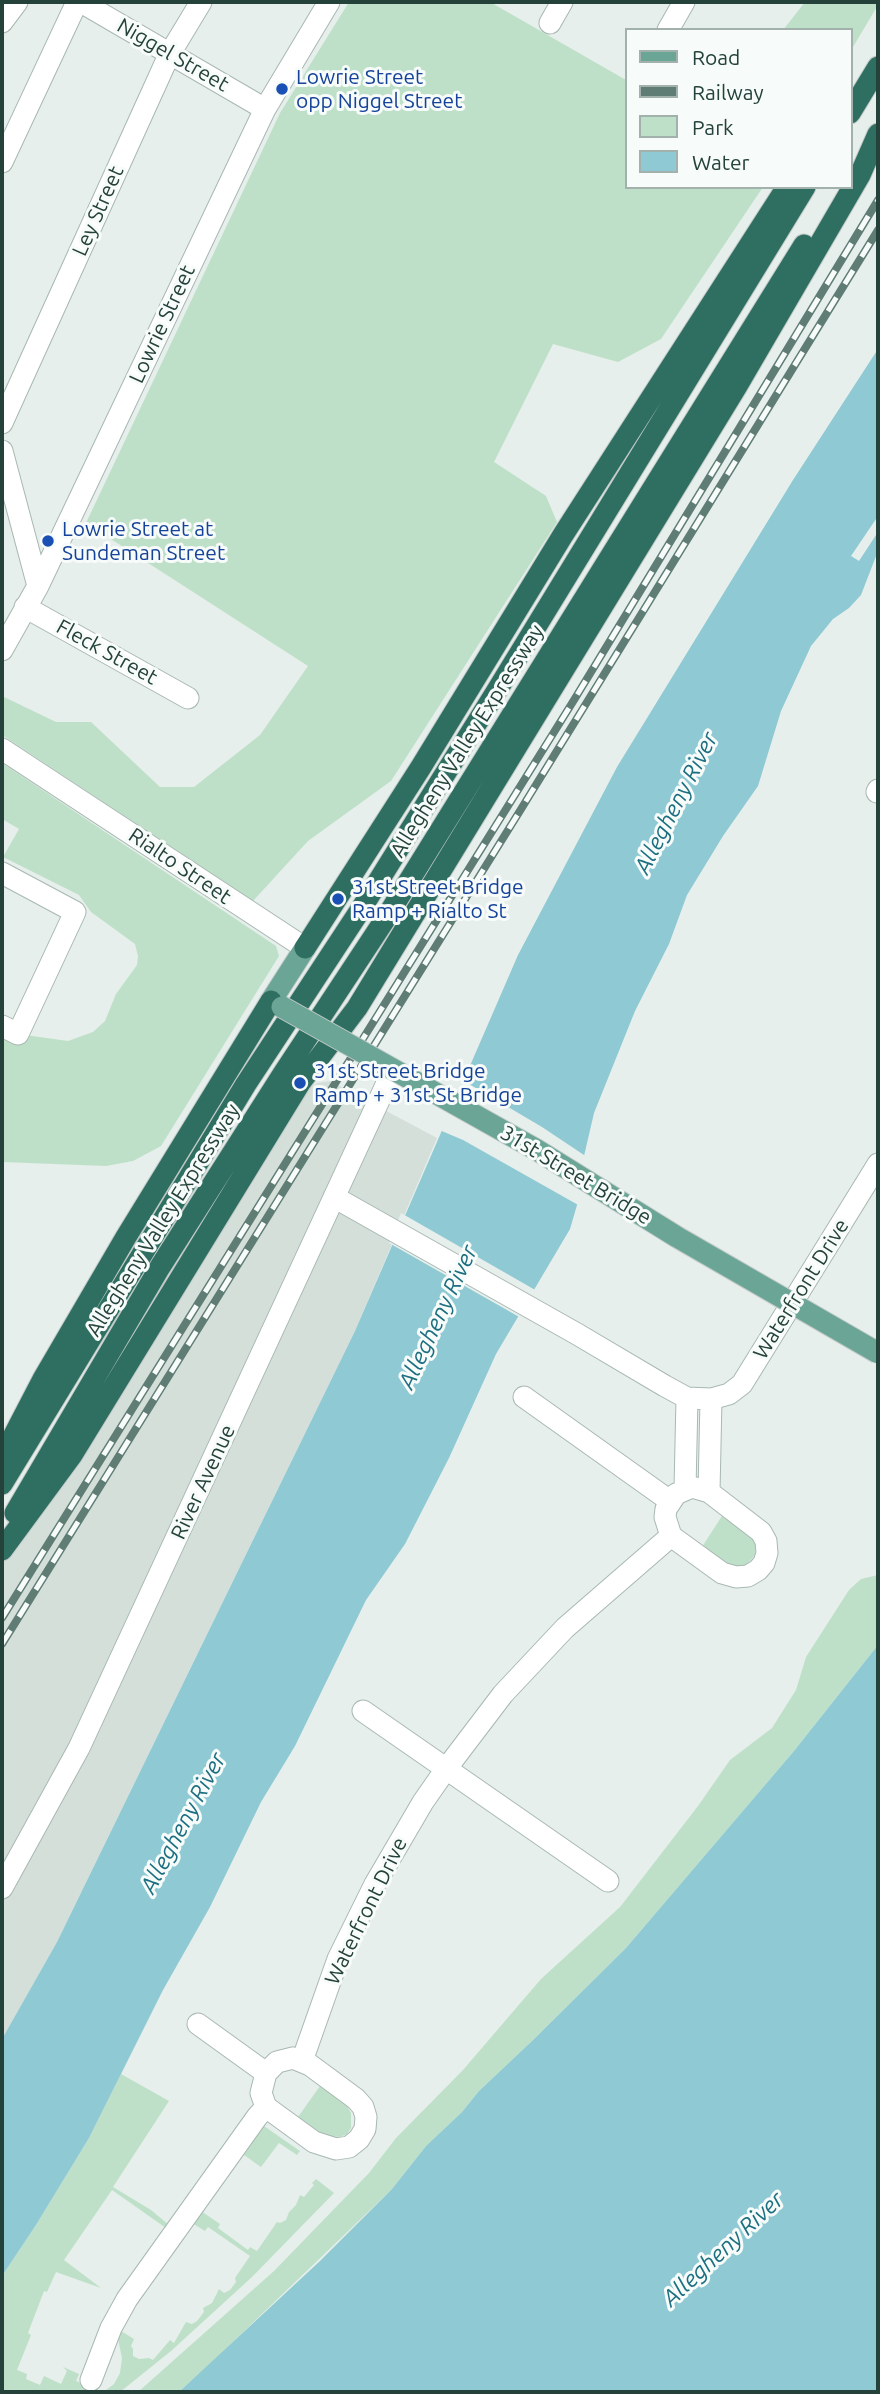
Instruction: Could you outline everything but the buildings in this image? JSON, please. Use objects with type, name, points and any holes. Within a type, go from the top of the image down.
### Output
[{"type":"highway","points":[[852,93],[878,57]]},
{"type":"highway","points":[[852,110],[878,67]]},
{"type":"highway","points":[[852,171],[878,132]]},
{"type":"highway","points":[[852,189],[878,132]]},
{"type":"highway","points":[[305,948],[422,767],[563,535],[786,189]]},
{"type":"highway","name":"Allegheny Valley Expressway","points":[[2,1484],[246,1084],[361,909],[482,715],[804,189]]},
{"type":"highway","name":"Allegheny Valley Expressway","points":[[2,1535],[160,1267],[275,1085],[384,921],[771,294],[840,189]]},
{"type":"highway","points":[[2,1550],[72,1455],[300,1083],[357,1008],[737,386],[852,189]]},
{"type":"highway","points":[[2,1458],[43,1379],[126,1237],[277,1004]]},
{"type":"main road","points":[[277,1004],[305,948]]},
{"type":"main road","name":"31st Street Bridge","points":[[277,1004],[537,1150],[677,1237],[878,1353]]},
{"type":"street","points":[[2,22],[18,2]]},
{"type":"street","points":[[2,162],[79,2]]},
{"type":"street","name":"Niggel Street","points":[[79,2],[265,108]]},
{"type":"street","name":"Ley Street","points":[[2,423],[169,55],[201,2]]},
{"type":"street","name":"Lowrie Street","points":[[2,650],[38,586],[265,108],[329,2]]},
{"type":"street","points":[[550,23],[562,2]]},
{"type":"street","points":[[669,28],[684,2]]},
{"type":"street","points":[[2,451],[38,586]]},
{"type":"street","name":"Fleck Street","points":[[25,607],[188,698]]},
{"type":"street","name":"Rialto Street","points":[[2,749],[305,948]]},
{"type":"street","points":[[2,873],[75,912],[10,1030]]},
{"type":"street","name":"River Avenue","points":[[2,1888],[79,1748],[393,1070]]},
{"type":"street","name":"Waterfront Drive","points":[[687,1398],[711,1399],[729,1394],[742,1384],[878,1164]]},
{"type":"street","points":[[334,1197],[687,1398],[678,1495],[665,1517],[671,1536],[722,1573],[736,1577],[748,1576],[764,1563],[766,1541],[761,1532],[709,1492],[701,1488],[678,1495],[524,1397]]},
{"type":"street","points":[[709,1492],[711,1399]]},
{"type":"street","name":"Waterfront Drive","points":[[302,2061],[338,1959],[375,1884],[423,1802],[446,1769],[503,1693],[565,1628],[671,1536]]},
{"type":"street","points":[[363,1711],[608,1881]]},
{"type":"street","points":[[198,2024],[266,2073]]},
{"type":"street","points":[[302,2061],[356,2099],[363,2107],[365,2129],[359,2139],[349,2147],[336,2149],[323,2146],[266,2107],[261,2093],[266,2073],[277,2062],[302,2061]]},
{"type":"street","points":[[91,2380],[111,2328],[127,2299],[266,2107]]},
{"type":"shaded area","points":[[330,1081],[437,1138],[355,1331],[57,1942],[2,2039],[2,1535],[160,1267],[185,1282],[305,1091],[317,1083]]},
{"type":"green space","points":[[349,2],[490,2],[624,79],[624,189],[762,189],[661,339],[618,362],[553,344],[494,462],[546,496],[557,522],[391,781],[308,841],[253,901],[2,735],[2,696],[56,722],[91,722],[160,787],[194,787],[260,735],[308,666],[86,523],[280,113]]},
{"type":"green space","points":[[805,2],[878,2],[852,49],[852,28],[785,28]]},
{"type":"green space","points":[[2,763],[276,946],[279,956],[161,1146],[133,1161],[106,1166],[2,1162],[2,1026],[18,1034],[68,1041],[93,1032],[105,1021],[116,994],[137,965],[138,956],[135,944],[91,912],[79,895],[3,857],[19,829],[2,819]]},
{"type":"green space","points":[[722,1516],[751,1536],[755,1542],[755,1555],[744,1568],[728,1566],[702,1547]]},
{"type":"green space","points":[[878,1575],[878,1645],[794,1751],[626,1948],[479,2091],[462,2112],[426,2146],[392,2189],[212,2362],[179,2392],[138,2392],[274,2271],[369,2173],[396,2138],[463,2070],[541,1979],[620,1907],[730,1760],[772,1728],[796,1690],[806,1657],[849,1590],[861,1579]]},
{"type":"green space","points":[[121,2074],[169,2101],[113,2187],[151,2210],[169,2225],[166,2228],[112,2190],[64,2260],[101,2288],[56,2272],[47,2292],[44,2291],[17,2370],[27,2374],[26,2379],[40,2385],[44,2376],[61,2384],[67,2371],[63,2367],[79,2374],[76,2381],[100,2391],[106,2390],[114,2384],[120,2373],[122,2358],[118,2339],[121,2331],[134,2339],[131,2346],[133,2356],[153,2360],[170,2340],[174,2343],[186,2322],[192,2324],[197,2321],[204,2312],[203,2308],[212,2303],[219,2289],[224,2293],[230,2290],[250,2256],[208,2227],[205,2231],[192,2223],[201,2211],[220,2224],[218,2228],[248,2250],[250,2247],[257,2251],[277,2222],[286,2220],[300,2195],[304,2197],[316,2179],[334,2193],[252,2277],[171,2351],[120,2392],[2,2392],[2,2276],[89,2138]]},
{"type":"green space","points":[[320,2086],[347,2106],[351,2113],[351,2128],[347,2134],[340,2137],[325,2136],[298,2117]]},
{"type":"green space","points":[[264,2126],[300,2151],[297,2155],[279,2143],[261,2167],[244,2155]]},
{"type":"water","name":"Allegheny River","points":[[878,349],[878,551],[861,595],[833,619],[811,646],[781,711],[758,786],[687,895],[669,944],[635,1011],[594,1113],[570,1229],[496,1354],[449,1458],[405,1544],[366,1600],[295,1746],[261,1802],[210,1907],[163,1990],[89,2138],[2,2276],[2,2039],[57,1942],[355,1331],[518,955],[617,767],[793,480]]},
{"type":"water","name":"Allegheny River","points":[[878,1645],[878,2392],[179,2392],[320,2261],[392,2189],[426,2146],[462,2112],[479,2091],[626,1948],[794,1751]]},
{"type":"pier","points":[[878,516],[878,532],[859,561],[851,556]]},
{"type":"pier","points":[[459,1078],[587,1157],[580,1206],[463,1140],[437,1129]]},
{"type":"pier","points":[[401,1213],[537,1291],[521,1318],[389,1243]]},
{"type":"railway","points":[[2,1618],[574,700],[878,200]]},
{"type":"railway","points":[[2,1644],[878,230]]},
{"type":"place","name":"Lowrie Street opp Niggel Street","points":[[282,89]]},
{"type":"place","name":"Lowrie Street at Sundeman Street","points":[[48,541]]},
{"type":"place","name":"31st Street Bridge Ramp + Rialto St","points":[[338,899]]},
{"type":"place","name":"31st Street Bridge Ramp + 31st St Bridge","points":[[300,1083]]}]
